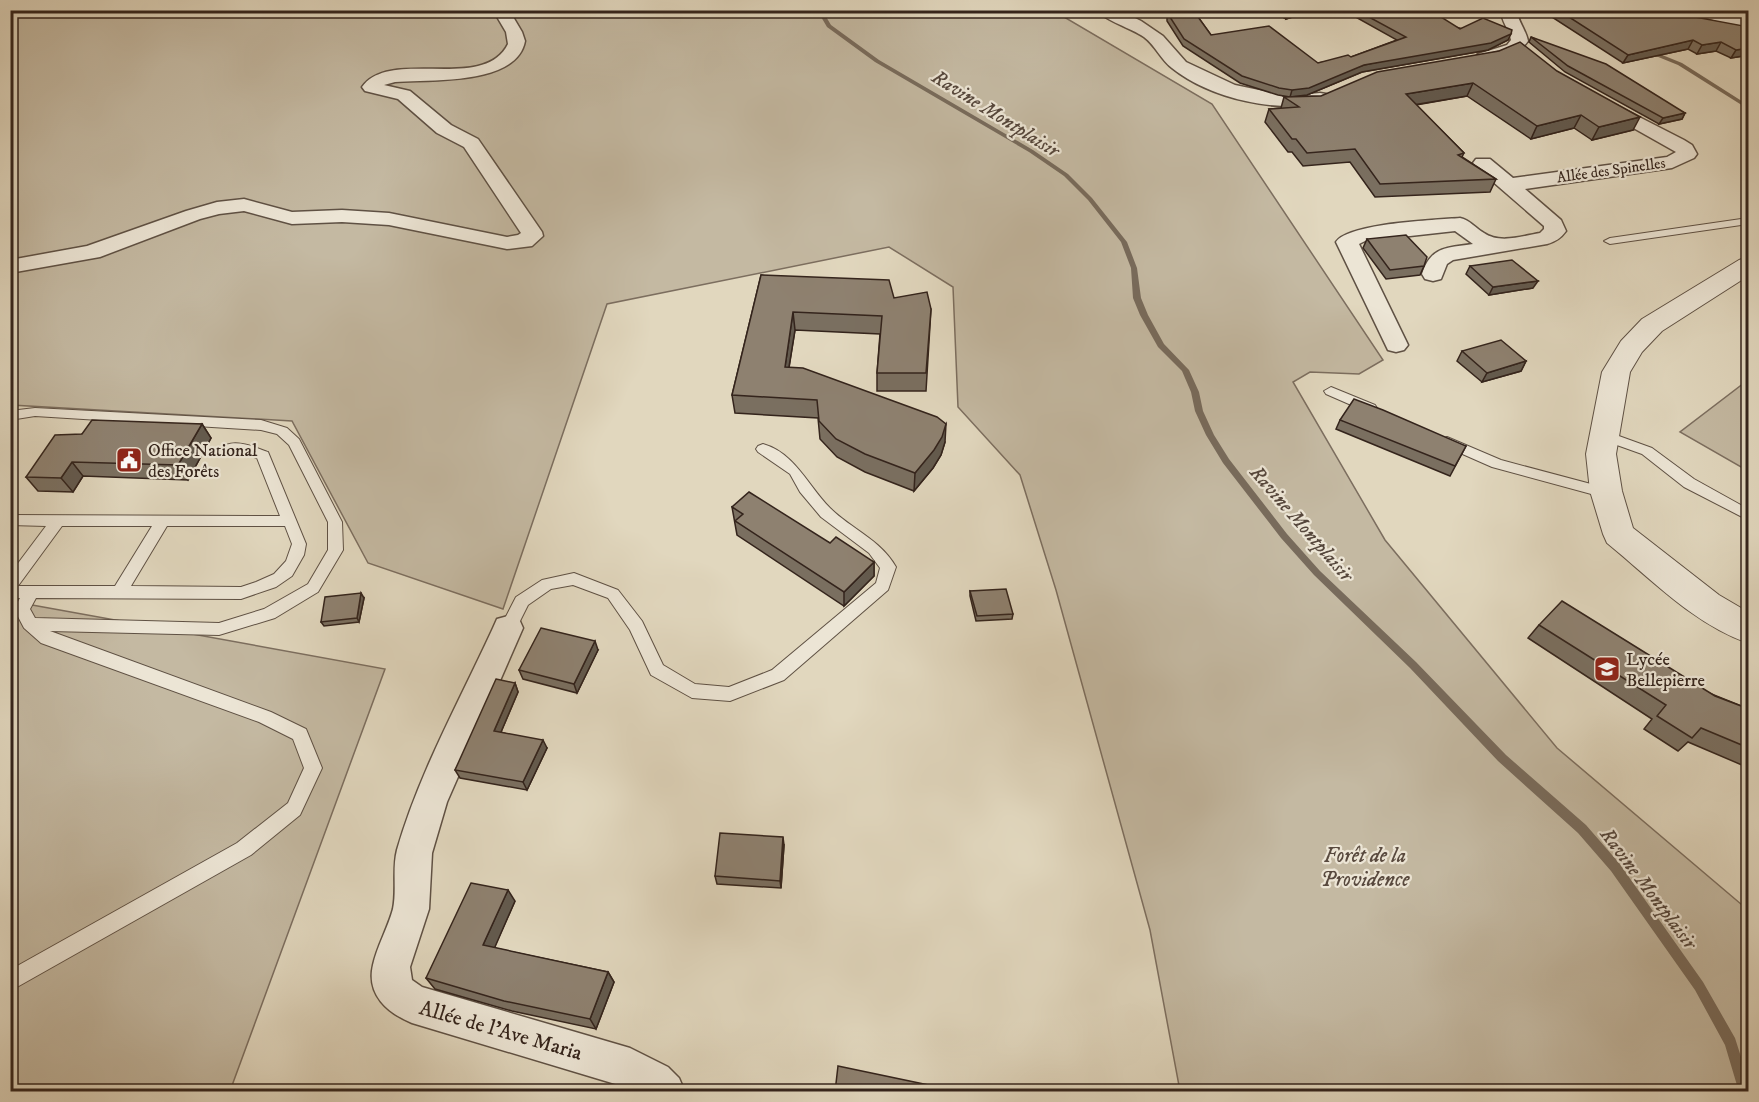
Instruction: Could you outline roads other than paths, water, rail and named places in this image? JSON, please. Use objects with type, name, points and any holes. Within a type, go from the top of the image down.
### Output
[{"type":"street","points":[[10,267],[92,252],[193,215],[217,208],[244,206],[292,218],[342,216],[389,219],[507,243],[524,241],[532,236],[531,232],[514,210],[471,142],[444,129],[404,95],[371,87],[379,79],[389,76],[422,76],[489,69],[503,63],[515,48],[516,38],[501,10]]},
{"type":"street","points":[[1104,10],[1136,25],[1164,46],[1174,62],[1202,79],[1275,102],[1290,104],[1311,102],[1338,90]]},
{"type":"street","points":[[1463,61],[1493,56],[1517,45],[1521,36],[1509,18],[1509,10]]},
{"type":"street","points":[[1695,10],[1749,25]]},
{"type":"street","points":[[1517,45],[1534,60]]},
{"type":"street","name":"Allée des Spinelles","points":[[1509,184],[1672,162],[1687,154],[1685,149],[1677,144],[1588,95]]},
{"type":"street","points":[[1433,274],[1437,261],[1447,255],[1547,238],[1555,231],[1554,224],[1483,163]]},
{"type":"street","points":[[1396,345],[1347,242],[1360,235],[1460,224],[1478,239],[1498,245]]},
{"type":"street","points":[[1749,265],[1652,325],[1631,346],[1616,372],[1601,454],[1606,493],[1619,534],[1707,605],[1749,629]]},
{"type":"street","name":"Allée de l'Ave Maria","points":[[508,628],[430,802],[414,853],[411,909],[390,967],[394,990],[411,1004],[630,1068],[654,1081],[664,1092]]},
{"type":"lane","points":[[1610,241],[1749,221]]},
{"type":"lane","points":[[1331,391],[1383,414]]},
{"type":"lane","points":[[10,416],[35,412],[261,425],[282,431],[294,442],[335,522],[336,550],[313,588],[269,614],[219,629],[30,624]]},
{"type":"lane","points":[[1605,436],[1647,451],[1689,483],[1749,515]]},
{"type":"lane","points":[[1435,437],[1497,464],[1606,493]]},
{"type":"lane","points":[[10,592],[241,593],[266,585],[284,574],[297,558],[299,544],[263,455],[247,449],[228,449]]},
{"type":"lane","points":[[508,628],[522,601],[547,584],[574,579],[613,594],[636,626],[657,670],[692,691],[730,694],[778,675],[883,586],[888,567],[874,549],[826,513],[805,488],[795,471],[763,449]]},
{"type":"lane","points":[[10,520],[290,521]]},
{"type":"lane","points":[[10,586],[57,521]]},
{"type":"lane","points":[[119,592],[163,521]]},
{"type":"lane","points":[[10,981],[244,849],[294,809],[313,768],[300,734],[266,717],[47,638],[30,624],[22,609],[31,592]]},
{"type":"waterway","name":"Ravine Montplaisir","points":[[819,10],[829,26],[877,61],[1031,151],[1066,175],[1090,199],[1124,242],[1134,268],[1137,298],[1144,315],[1161,345],[1185,370],[1195,392],[1199,411],[1226,461],[1284,536],[1317,573],[1413,665],[1502,758],[1582,829],[1615,867],[1699,986],[1731,1042],[1746,1092]]},
{"type":"waterway","points":[[1648,51],[1680,64],[1748,107]]},
{"type":"place","name":"Office National des Forêts","points":[[129,460]]},
{"type":"place","name":"Lycée Bellepierre","points":[[1607,669]]},
{"type":"park label","name":"Forêt de la Providence","points":[[1365,867]]}]
